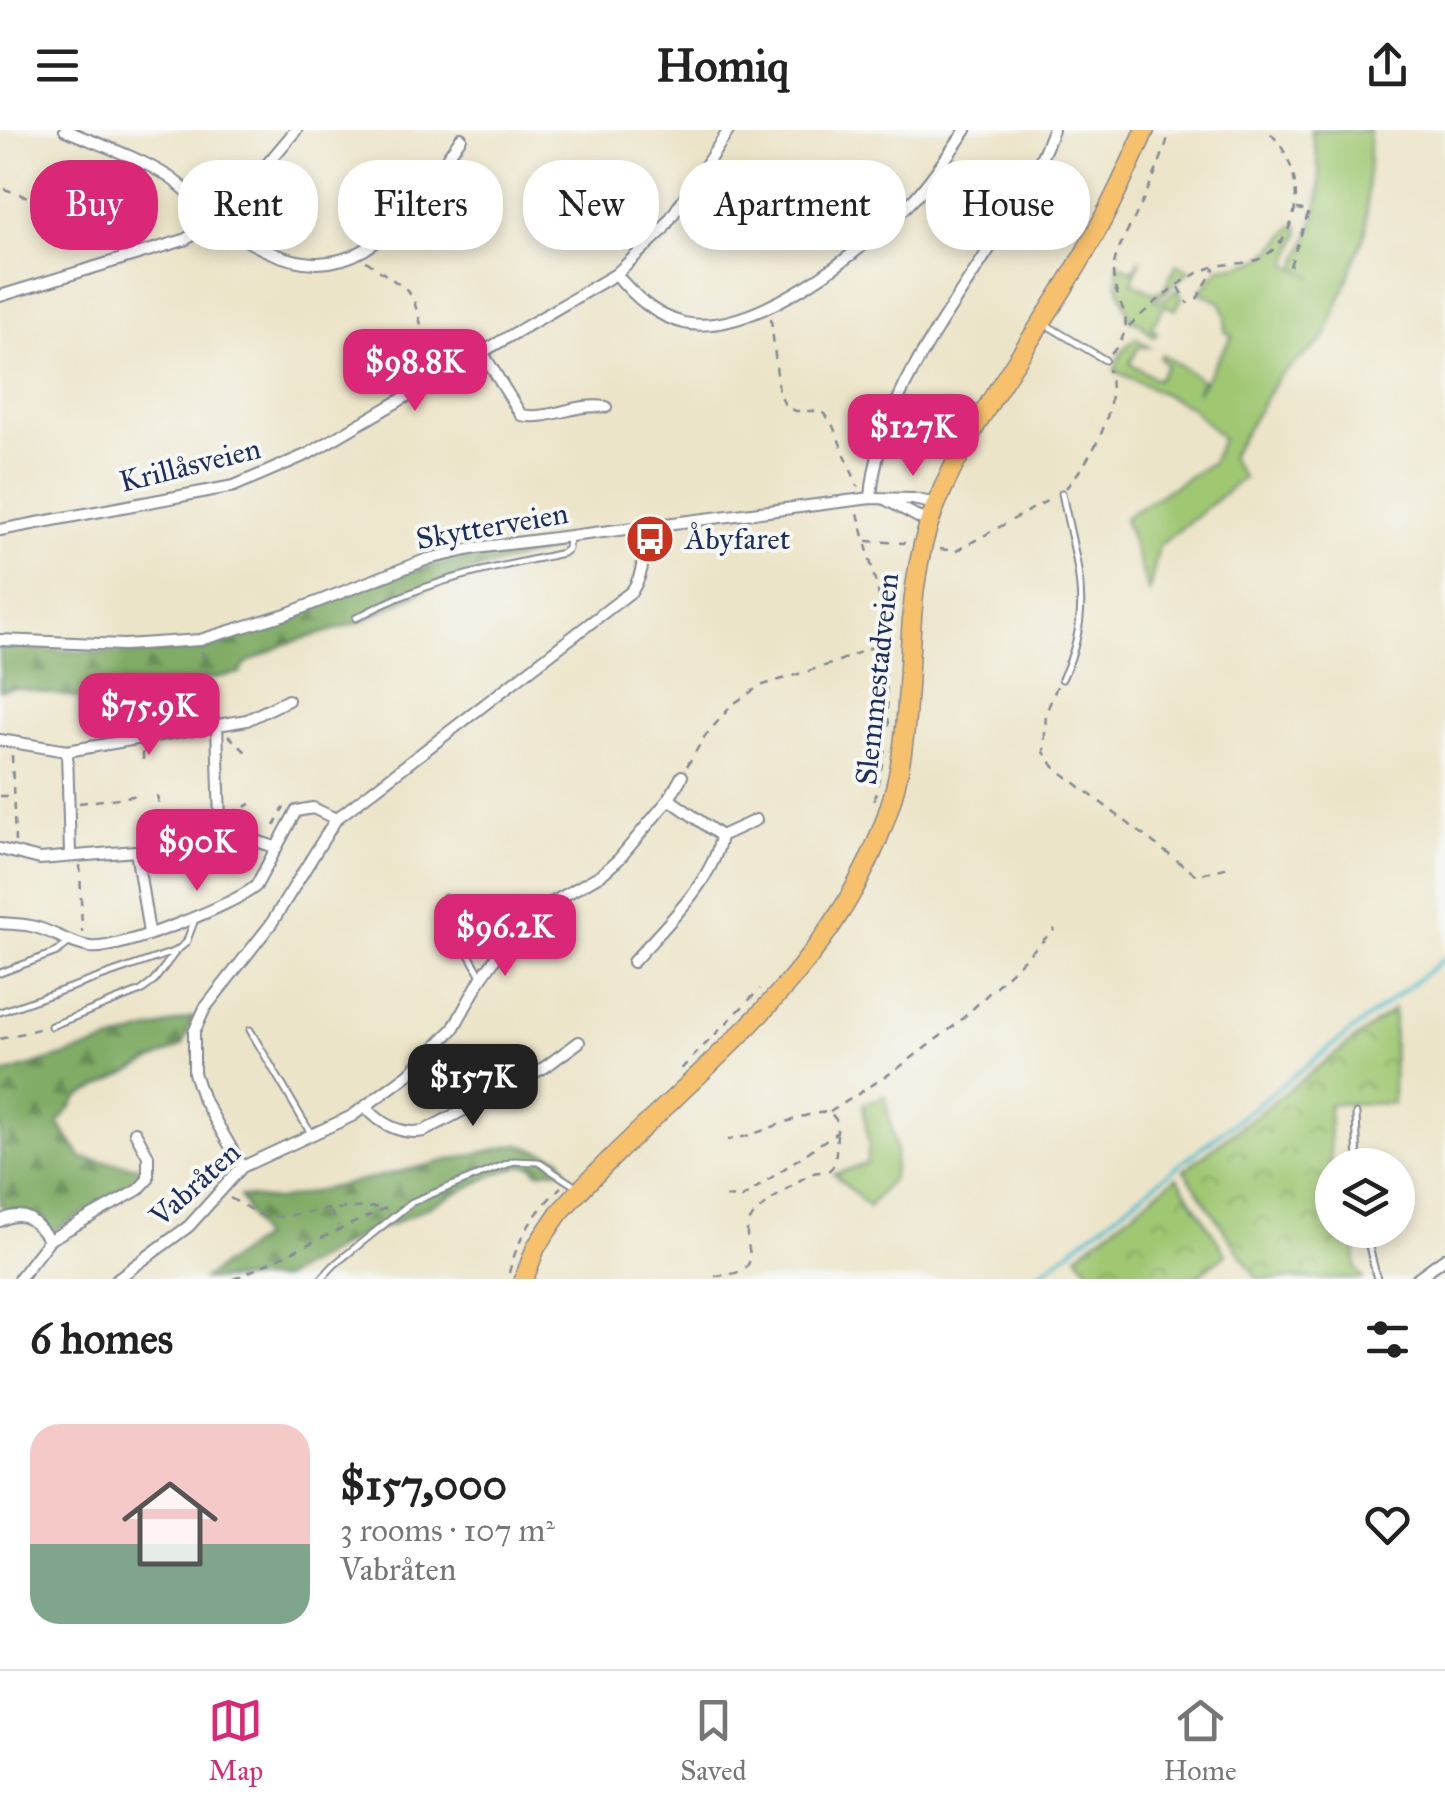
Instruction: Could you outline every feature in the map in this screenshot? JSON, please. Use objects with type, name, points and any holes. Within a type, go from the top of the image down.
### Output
[{"type":"main road","name":"Slemmestadveien","points":[[524,1279],[546,1230],[580,1189],[774,1000],[812,958],[856,888],[882,830],[902,758],[912,601],[929,522],[962,451],[1096,233],[1145,130]]},
{"type":"street","points":[[65,130],[128,155],[178,184]]},
{"type":"street","points":[[271,160],[296,130]]},
{"type":"street","name":"Krillåsveien","points":[[0,530],[234,486],[258,478],[344,434],[616,274],[662,231],[729,130]]},
{"type":"street","points":[[616,274],[647,307],[680,322],[704,326],[770,309],[850,252],[916,197],[966,130]]},
{"type":"street","points":[[871,498],[874,464],[895,406],[916,365],[1021,201],[1053,130]]},
{"type":"street","points":[[267,250],[305,262],[336,262],[357,255],[386,236],[409,212],[462,138]]},
{"type":"street","points":[[0,296],[178,242]]},
{"type":"street","points":[[482,352],[520,416],[545,416],[588,404],[606,407]]},
{"type":"street","name":"Skytterveien","points":[[0,640],[124,646],[200,640],[286,614],[428,558],[476,548],[871,498],[936,504]]},
{"type":"street","name":"Skytterveien","points":[[884,498],[929,522]]},
{"type":"street","points":[[242,1167],[202,1097],[194,1073],[194,1032],[205,1008],[300,882],[336,819],[632,591],[643,564],[642,528]]},
{"type":"street","points":[[6,741],[67,751],[247,720],[288,700]]},
{"type":"street","points":[[217,725],[220,819]]},
{"type":"street","points":[[67,751],[68,804],[75,854]]},
{"type":"street","name":"Vabråten","points":[[117,1279],[189,1226],[242,1167],[366,1108],[430,1055],[452,1029],[482,976],[517,928],[537,911],[602,874],[669,798],[682,776]]},
{"type":"street","points":[[669,798],[721,836]]},
{"type":"street","points":[[0,923],[32,926],[77,943],[107,947],[247,894],[256,886],[271,846],[296,810],[313,805],[336,819]]},
{"type":"street","points":[[0,849],[40,858],[136,850],[220,819]]},
{"type":"street","points":[[220,819],[250,839],[271,846]]},
{"type":"street","points":[[721,836],[756,820]]},
{"type":"street","points":[[634,962],[708,871],[718,854],[721,836]]},
{"type":"street","points":[[136,850],[149,932]]},
{"type":"street","points":[[366,1108],[373,1116],[408,1134],[424,1131],[545,1068],[580,1042]]},
{"type":"street","name":"Vabråten","points":[[19,1279],[49,1240],[138,1190],[148,1179],[148,1156],[135,1132]]},
{"type":"street","points":[[0,1222],[13,1215],[25,1216],[36,1221],[49,1240]]},
{"type":"street","points":[[1416,1279],[1445,1258]]},
{"type":"lane","points":[[1042,322],[1105,360]]},
{"type":"lane","points":[[1062,493],[1081,592],[1082,620],[1077,649],[1062,679]]},
{"type":"lane","points":[[356,618],[429,583],[563,553],[568,549],[569,536]]},
{"type":"lane","points":[[445,898],[463,944],[482,976]]},
{"type":"lane","points":[[50,1026],[141,992],[193,931],[196,916]]},
{"type":"lane","points":[[0,973],[77,943]]},
{"type":"lane","points":[[0,1012],[176,952]]},
{"type":"lane","points":[[250,1030],[312,1135]]},
{"type":"lane","points":[[1356,1114],[1357,1148]]},
{"type":"lane","points":[[321,1279],[412,1202],[514,1162],[538,1162],[580,1189]]},
{"type":"lane","points":[[1369,1248],[1377,1279]]},
{"type":"path","points":[[940,549],[956,551],[1062,493],[1087,462],[1112,402],[1105,360],[1125,338],[1128,327],[1113,278],[1115,260],[1159,168],[1170,130]]},
{"type":"path","points":[[1128,327],[1178,286],[1216,266],[1259,259],[1290,228],[1296,184],[1288,158],[1267,130]]},
{"type":"path","points":[[4,189],[82,215],[114,262]]},
{"type":"path","points":[[1290,266],[1308,220],[1308,211],[1295,208]]},
{"type":"path","points":[[357,255],[406,288],[436,377]]},
{"type":"path","points":[[1197,299],[1216,266]]},
{"type":"path","points":[[1178,286],[1188,304]]},
{"type":"path","points":[[770,309],[779,394],[786,406],[821,411],[831,421],[858,484],[854,500],[867,541],[884,642],[888,734]]},
{"type":"path","points":[[867,541],[905,543]]},
{"type":"path","points":[[200,640],[217,725],[246,753]]},
{"type":"path","points":[[682,776],[704,736],[733,704],[760,686],[884,642]]},
{"type":"path","points":[[1062,679],[1046,713],[1044,752],[1054,767],[1196,875],[1229,867]]},
{"type":"path","points":[[143,739],[143,765]]},
{"type":"path","points":[[6,741],[16,853]]},
{"type":"path","points":[[873,804],[886,746]]},
{"type":"path","points":[[68,804],[141,795]]},
{"type":"path","points":[[157,795],[166,840]]},
{"type":"path","points":[[0,796],[13,796]]},
{"type":"path","points":[[271,846],[276,821],[288,803],[313,805]]},
{"type":"path","points":[[220,819],[252,804]]},
{"type":"path","points":[[75,854],[77,943]]},
{"type":"path","points":[[728,1140],[755,1136],[814,1112],[830,1112],[897,1070],[958,1023],[1055,930]]},
{"type":"path","points":[[671,1079],[767,982]]},
{"type":"path","points":[[0,1038],[50,1026]]},
{"type":"path","points":[[715,1276],[736,1274],[746,1268],[752,1257],[748,1227],[753,1216],[811,1174],[828,1171],[833,1165],[837,1132],[830,1112]]},
{"type":"path","points":[[725,1197],[742,1198],[837,1132]]},
{"type":"path","points":[[220,1192],[259,1214],[279,1217],[412,1202]]},
{"type":"path","points":[[234,1279],[385,1207]]},
{"type":"path","points":[[330,1210],[339,1229]]},
{"type":"green space","points":[[1310,130],[1370,130],[1366,230],[1325,339],[1279,376],[1230,457],[1243,478],[1159,546],[1149,592],[1124,518],[1212,462],[1222,438],[1189,406],[1115,371],[1118,361],[1136,338],[1149,347],[1139,347],[1130,363],[1157,380],[1167,365],[1160,358],[1162,354],[1202,380],[1197,393],[1232,336],[1225,331],[1221,303],[1200,292],[1220,268],[1263,257],[1294,225],[1300,232],[1288,264],[1313,277],[1296,267],[1319,200],[1319,169]]},
{"type":"green space","points":[[1141,259],[1132,282],[1153,293],[1164,290],[1177,263],[1190,271],[1155,300],[1158,303],[1179,289],[1182,298],[1175,310],[1165,305],[1151,328],[1157,332],[1154,337],[1130,320],[1118,285],[1118,264],[1133,271]]},
{"type":"green space","points":[[560,547],[448,578],[358,623],[286,644],[247,663],[240,673],[95,701],[15,688],[0,690],[0,645],[119,653],[191,647],[269,624],[414,570],[476,557]]},
{"type":"green space","points":[[1394,1009],[1393,1103],[1329,1104],[1330,1148],[1315,1148],[1315,1248],[1355,1248],[1356,1268],[1363,1279],[1257,1279],[1184,1170]]},
{"type":"green space","points":[[193,1017],[183,1045],[79,1097],[58,1123],[82,1158],[140,1167],[137,1181],[52,1232],[34,1215],[10,1213],[0,1205],[0,1075]]},
{"type":"green space","points":[[885,1096],[896,1150],[893,1177],[869,1207],[834,1174],[866,1164],[869,1146],[863,1104]]},
{"type":"green space","points":[[518,1144],[560,1157],[566,1169],[538,1172],[532,1166],[522,1165],[498,1173],[358,1237],[282,1279],[203,1279],[261,1238],[240,1196],[278,1200]]},
{"type":"green space","points":[[1177,1177],[1226,1254],[1193,1279],[1097,1279],[1077,1255]]},
{"type":"waterway","points":[[1033,1279],[1445,958]]},
{"type":"place","name":"Åbyfaret","points":[[650,539]]}]
